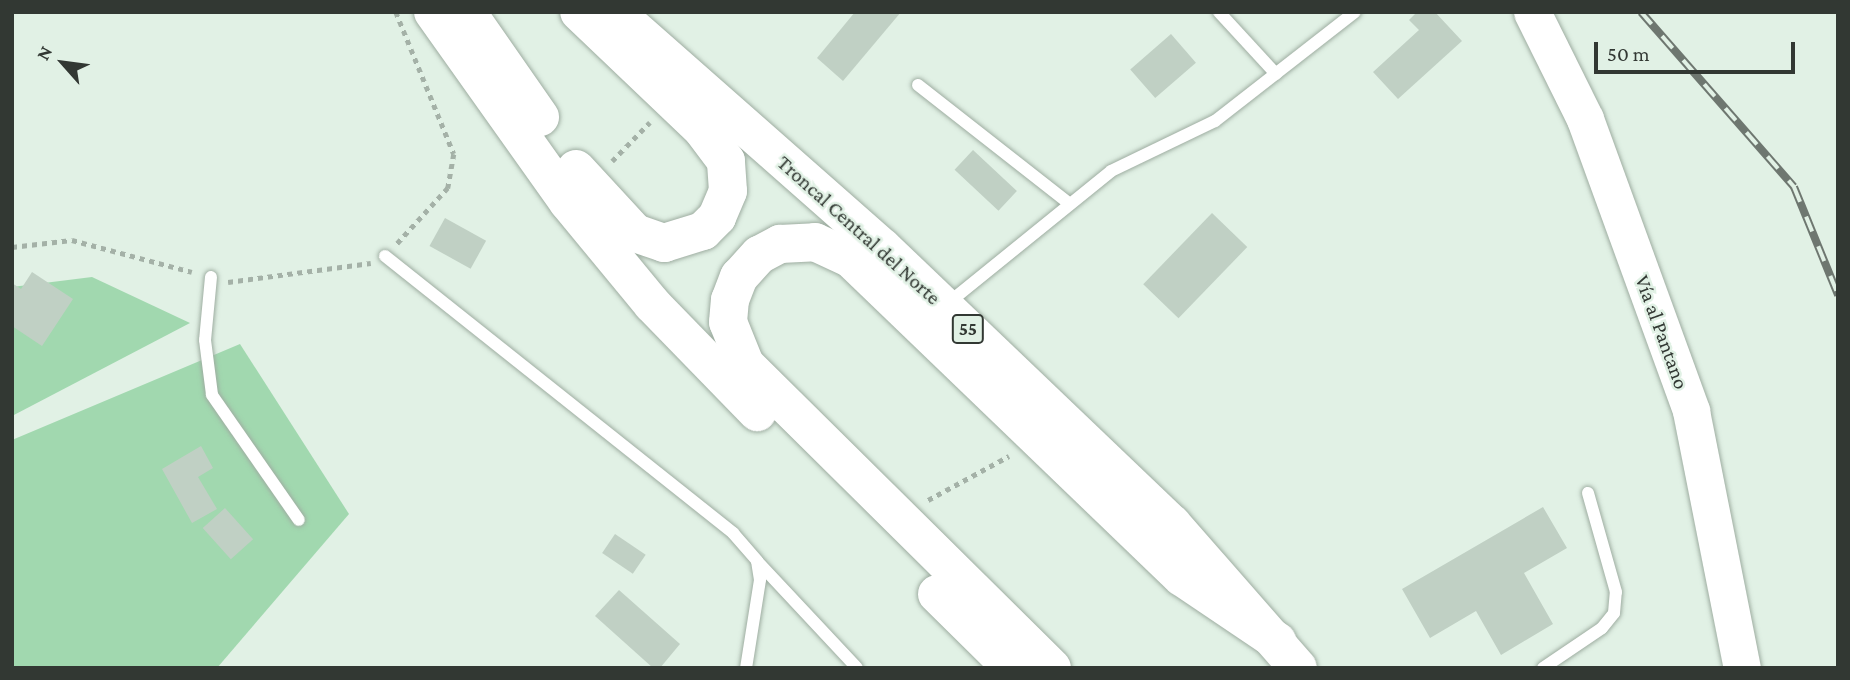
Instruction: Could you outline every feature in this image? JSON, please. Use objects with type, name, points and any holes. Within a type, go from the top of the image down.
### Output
[{"type":"highway","points":[[433,12],[568,202],[652,304],[1012,668]]},
{"type":"highway","points":[[467,12],[587,186],[635,233],[664,243],[703,231],[717,217],[728,191],[726,161],[704,130],[579,12]]},
{"type":"highway","name":"Troncal Central del Norte","points":[[615,12],[944,306],[1172,524],[1288,654]]},
{"type":"highway","points":[[1052,668],[896,517],[746,364],[728,322],[730,300],[739,277],[759,255],[780,244],[815,242],[850,258],[1041,439],[1182,578],[1288,654]]},
{"type":"main road","name":"Vía al Pantano","points":[[1532,12],[1585,119],[1691,411],[1742,668]]},
{"type":"lane","points":[[1219,12],[1276,74]]},
{"type":"lane","points":[[944,306],[1111,171],[1215,121],[1355,12]]},
{"type":"lane","points":[[918,85],[1070,204]]},
{"type":"lane","points":[[385,256],[733,533],[857,668]]},
{"type":"lane","points":[[211,277],[205,340],[212,395],[299,520]]},
{"type":"lane","points":[[1544,668],[1602,628],[1614,613],[1616,592],[1588,492]]},
{"type":"lane","points":[[746,668],[758,610],[757,561]]},
{"type":"path","points":[[385,256],[448,188],[454,154],[396,12]]},
{"type":"path","points":[[587,186],[672,100]]},
{"type":"path","points":[[896,517],[1041,439]]},
{"type":"green space","points":[[92,277],[190,323],[12,416],[12,287]]},
{"type":"green space","points":[[240,344],[349,514],[217,668],[12,668],[12,440]]},
{"type":"building","points":[[855,12],[901,12],[843,81],[817,58]]},
{"type":"building","points":[[1417,12],[1435,12],[1462,41],[1398,99],[1373,72],[1419,30],[1409,20]]},
{"type":"building","points":[[1171,34],[1196,63],[1155,98],[1130,69]]},
{"type":"building","points":[[973,150],[1017,191],[998,211],[955,170]]},
{"type":"building","points":[[1212,213],[1247,247],[1178,318],[1143,284]]},
{"type":"building","points":[[445,218],[486,241],[471,269],[429,246]]},
{"type":"building","points":[[32,272],[73,299],[42,346],[12,326],[12,283],[21,289]]},
{"type":"building","points":[[201,446],[213,468],[198,477],[217,509],[192,523],[162,469]]},
{"type":"building","points":[[1543,507],[1567,548],[1524,573],[1553,624],[1501,655],[1476,611],[1430,638],[1402,589]]},
{"type":"building","points":[[225,508],[253,539],[231,559],[203,528]]},
{"type":"building","points":[[615,534],[646,555],[633,574],[602,553]]},
{"type":"building","points":[[619,590],[680,644],[660,668],[653,668],[595,616]]},
{"type":"railway","points":[[1641,12],[1794,187],[1838,295]]}]
